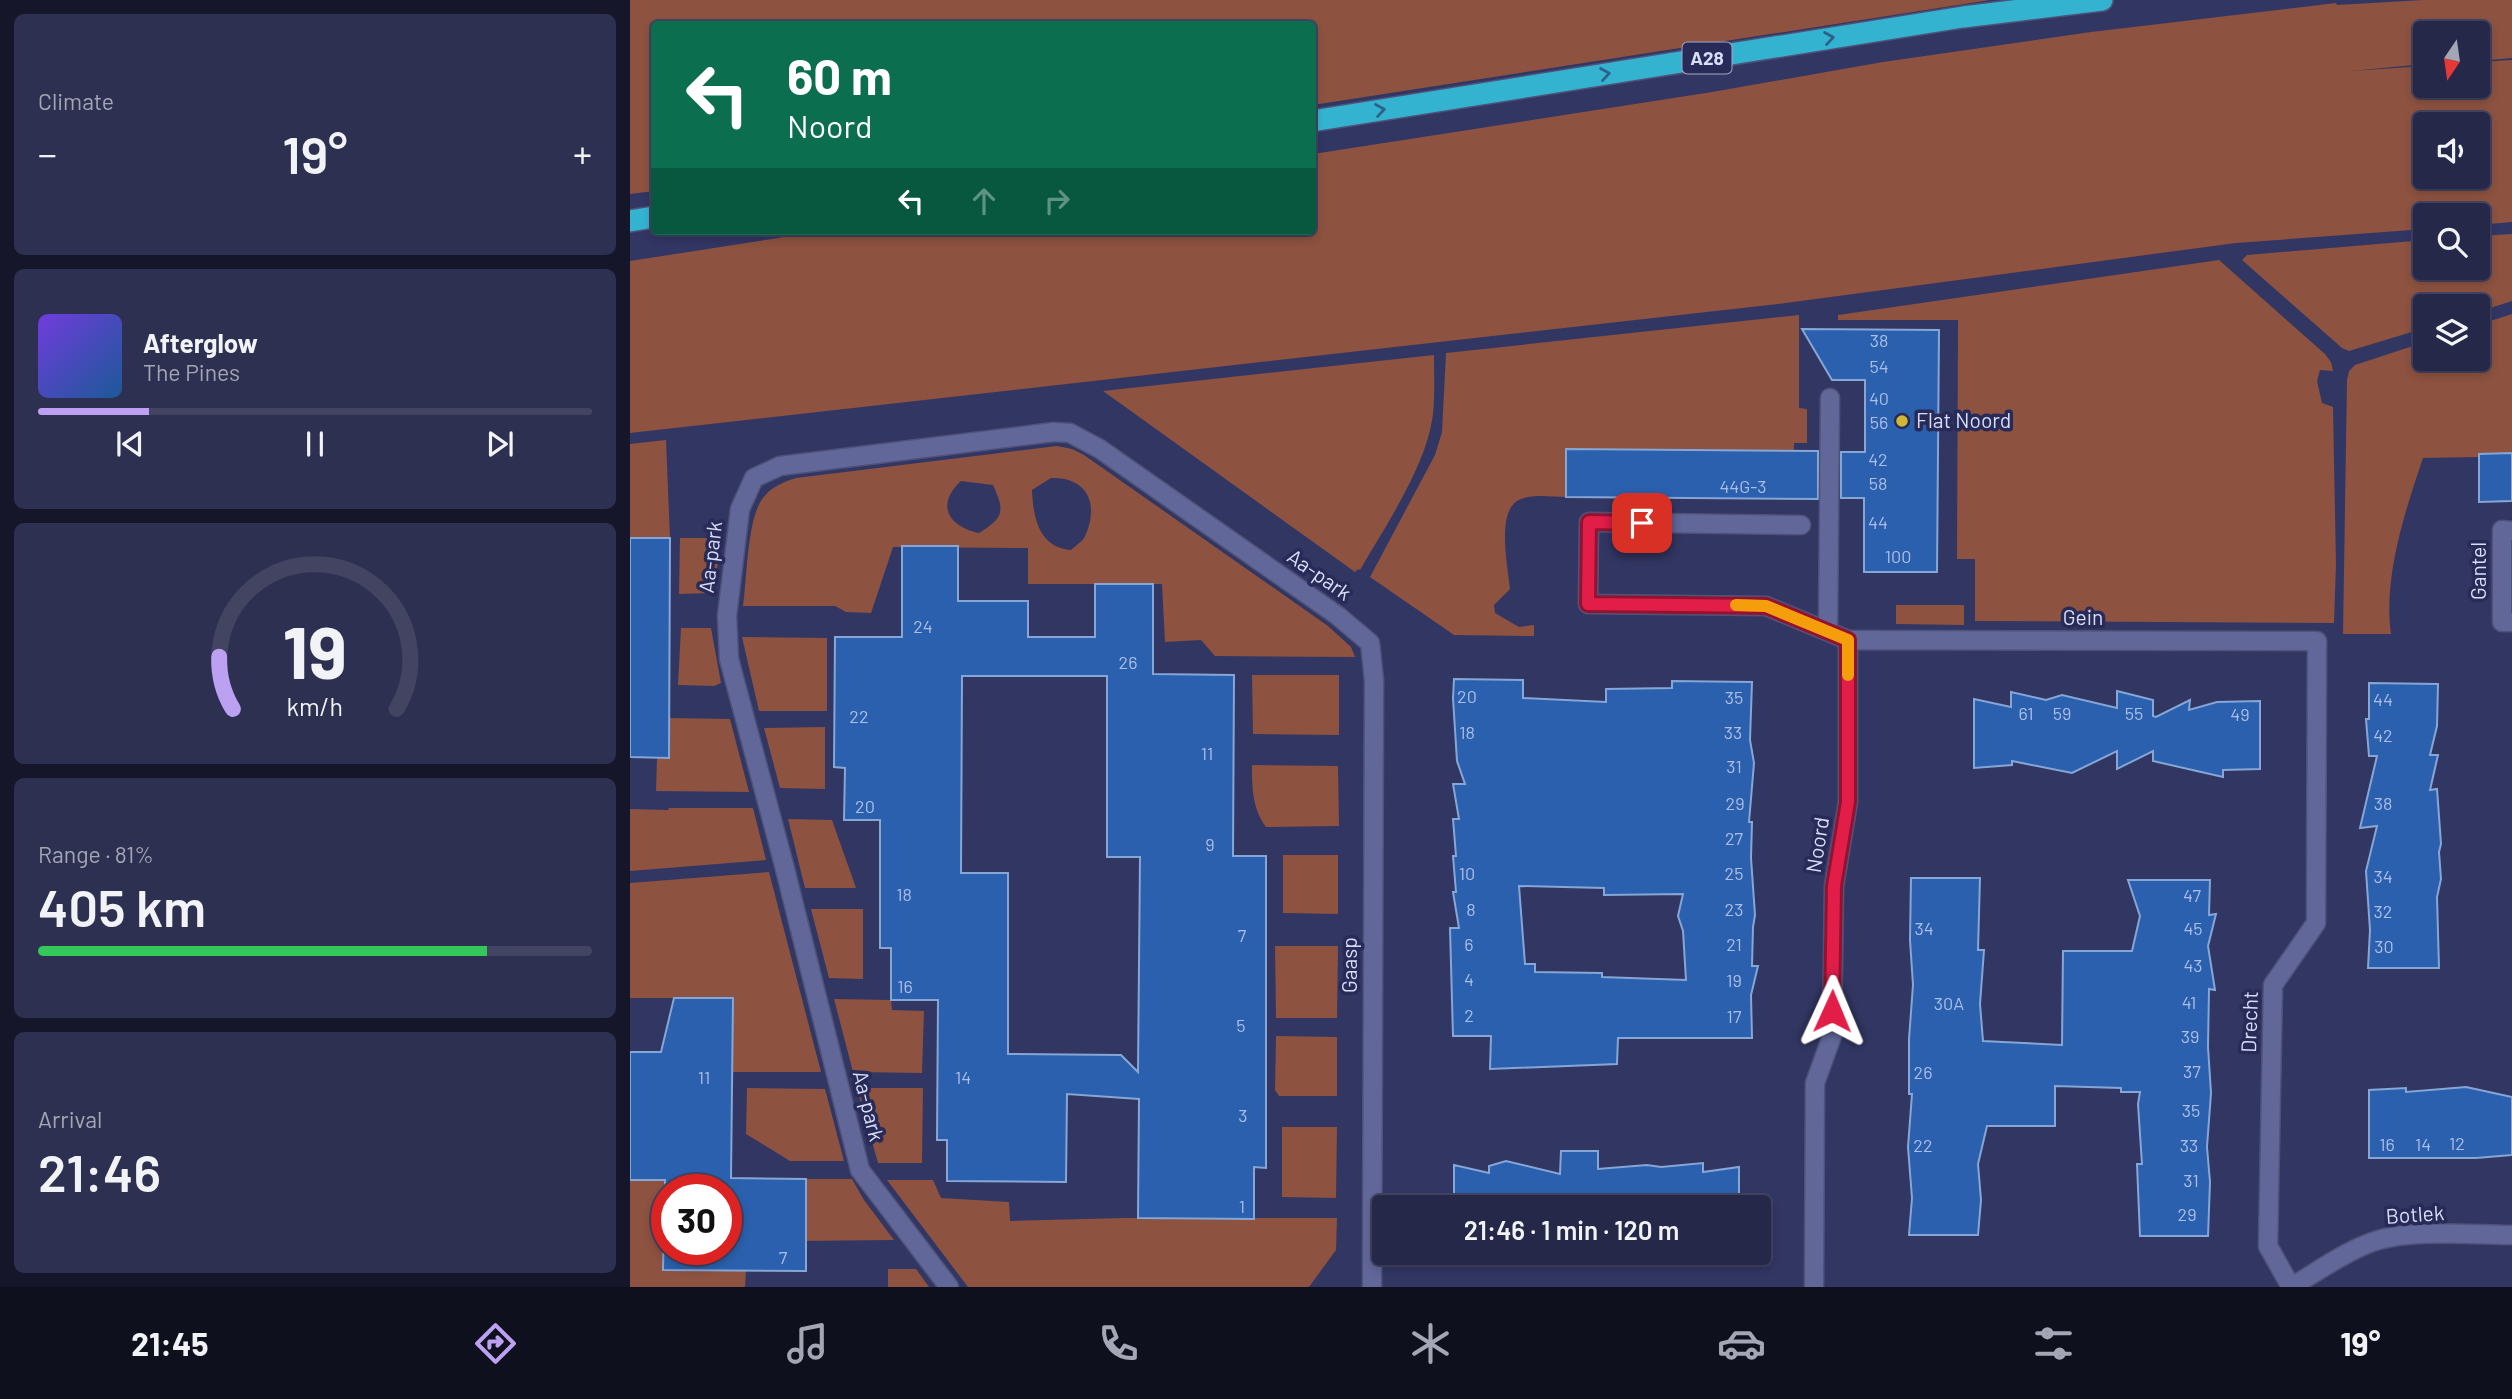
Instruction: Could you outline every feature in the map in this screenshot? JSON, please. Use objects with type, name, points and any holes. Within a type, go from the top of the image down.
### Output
[{"type":"highway","name":"A28","points":[[1316,120],[1963,17],[2102,0]]},
{"type":"highway","points":[[630,221],[651,218]]},
{"type":"street","points":[[1828,631],[1830,398]]},
{"type":"street","name":"Aa-park","points":[[949,1287],[860,1170],[729,659],[727,616],[738,519],[743,498],[754,478],[771,469],[792,463],[1033,434],[1070,433],[1100,449],[1338,616],[1370,643]]},
{"type":"street","points":[[1801,524],[1589,522],[1588,604],[1766,606],[1848,640]]},
{"type":"street","name":"Gantel","points":[[2507,622],[2502,530],[2512,531]]},
{"type":"street","name":"Gein","points":[[1848,640],[2318,641]]},
{"type":"street","name":"Noord","points":[[1814,1287],[1815,1083],[1832,1036],[1834,886],[1848,802],[1848,640]]},
{"type":"street","name":"Drecht","points":[[2291,1287],[2268,1245],[2273,985],[2316,923],[2318,641]]},
{"type":"street","name":"Gaasp","points":[[1370,643],[1374,680],[1372,1287]]},
{"type":"street","name":"Botlek","points":[[2291,1287],[2350,1252],[2386,1238],[2440,1234],[2512,1235]]},
{"type":"shaded area","points":[[630,0],[1990,0],[1316,105],[1316,21],[651,21],[651,191],[630,194]]},
{"type":"shaded area","points":[[2512,0],[2512,58],[2490,60],[2490,21],[2413,21],[2413,65],[2351,71],[2413,67],[2413,98],[2490,98],[2490,61],[2512,60],[2512,222],[2490,224],[2490,203],[2413,203],[2413,230],[2236,243],[1778,304],[630,433],[630,261],[797,235],[1316,235],[1316,154],[1712,92],[1883,62],[2091,32],[2336,3]]},
{"type":"shaded area","points":[[2512,234],[2512,301],[2490,308],[2490,294],[2413,294],[2413,332],[2349,351],[2342,348],[2242,260],[2247,255],[2413,241],[2413,280],[2490,280],[2490,235]]},
{"type":"shaded area","points":[[2219,260],[2331,362],[2333,371],[2320,370],[2317,381],[2322,403],[2333,407],[2336,564],[2334,623],[1975,621],[1975,559],[1957,559],[1958,320],[1838,320],[1838,315]]},
{"type":"shaded area","points":[[2512,314],[2512,453],[2479,454],[2479,457],[2423,458],[2397,545],[2390,590],[2391,634],[2343,634],[2349,371],[2355,365],[2413,346],[2413,371],[2490,371],[2490,321]]},
{"type":"shaded area","points":[[1799,315],[1799,408],[1807,409],[1807,443],[1794,443],[1794,451],[1567,449],[1566,497],[1531,497],[1521,499],[1513,505],[1508,514],[1505,539],[1510,589],[1494,605],[1495,613],[1519,627],[1534,625],[1534,636],[1454,635],[1370,577],[1435,455],[1442,432],[1446,353]]},
{"type":"shaded area","points":[[1434,355],[1433,414],[1423,454],[1393,514],[1360,570],[1355,572],[1103,391]]},
{"type":"shaded area","points":[[666,440],[670,538],[630,538],[630,444]]},
{"type":"shaded area","points":[[1057,446],[1072,449],[1328,626],[1351,647],[1355,657],[1215,656],[1201,640],[1165,642],[1162,584],[1028,584],[1028,548],[893,547],[871,613],[846,612],[835,606],[743,606],[751,534],[758,507],[770,491],[796,478]],"holes":[[[1051,478],[1073,482],[1087,494],[1090,502],[1090,523],[1086,534],[1071,550],[1052,544],[1036,520],[1032,490]],[[961,481],[993,485],[997,494],[1000,508],[998,518],[979,533],[959,525],[949,513],[949,498]]]},
{"type":"shaded area","points":[[680,538],[721,538],[714,593],[679,594]]},
{"type":"shaded area","points":[[1896,605],[1964,605],[1964,625],[1896,624]]},
{"type":"shaded area","points":[[681,628],[711,628],[721,683],[714,686],[678,685]]},
{"type":"shaded area","points":[[742,637],[827,638],[827,711],[759,711]]},
{"type":"shaded area","points":[[1252,675],[1339,675],[1339,735],[1253,734]]},
{"type":"shaded area","points":[[669,718],[730,719],[749,792],[656,791],[657,758],[669,758]]},
{"type":"shaded area","points":[[825,727],[825,789],[780,788],[764,728]]},
{"type":"shaded area","points":[[1252,765],[1338,766],[1339,826],[1266,827],[1255,805]]},
{"type":"shaded area","points":[[753,808],[766,860],[630,871],[630,809]]},
{"type":"shaded area","points":[[788,819],[832,820],[856,888],[805,888]]},
{"type":"shaded area","points":[[1283,855],[1338,855],[1338,914],[1283,913]]},
{"type":"shaded area","points":[[769,872],[821,1072],[732,1072],[732,998],[630,998],[630,883]]},
{"type":"shaded area","points":[[811,909],[863,909],[863,979],[829,978]]},
{"type":"shaded area","points":[[1275,946],[1338,946],[1337,1018],[1276,1018]]},
{"type":"shaded area","points":[[834,999],[891,1000],[892,1010],[924,1011],[922,1073],[853,1072]]},
{"type":"shaded area","points":[[1276,1036],[1337,1037],[1337,1096],[1279,1096],[1275,1090]]},
{"type":"shaded area","points":[[747,1088],[825,1089],[844,1161],[790,1161],[746,1134]]},
{"type":"shaded area","points":[[857,1088],[923,1088],[922,1163],[878,1163]]},
{"type":"shaded area","points":[[1282,1127],[1337,1127],[1336,1198],[1282,1197]]},
{"type":"shaded area","points":[[806,1179],[852,1179],[894,1240],[793,1241],[806,1218]]},
{"type":"shaded area","points":[[630,1180],[651,1180],[651,1265],[664,1265],[664,1270],[746,1271],[745,1287],[630,1287]]},
{"type":"shaded area","points":[[887,1180],[933,1180],[941,1198],[1009,1202],[1010,1221],[1337,1218],[1336,1250],[1309,1287],[968,1287]]},
{"type":"shaded area","points":[[888,1269],[916,1269],[929,1287],[888,1287]]},
{"type":"building","name":"Flat Noord","points":[[1802,329],[1939,330],[1937,572],[1864,572],[1864,498],[1841,498],[1841,452],[1865,452],[1865,380],[1832,380]]},
{"type":"building","points":[[1566,449],[1818,451],[1818,499],[1566,497]]},
{"type":"building","points":[[2512,453],[2512,501],[2479,502],[2479,454]]},
{"type":"building","points":[[630,538],[670,538],[669,758],[630,757]]},
{"type":"building","points":[[902,546],[958,546],[958,601],[1028,601],[1028,637],[1095,637],[1095,584],[1153,584],[1153,674],[1234,675],[1233,856],[1266,856],[1266,1168],[1254,1167],[1254,1219],[1138,1218],[1139,1099],[1067,1094],[1066,1182],[947,1181],[947,1140],[937,1140],[938,1000],[891,1000],[891,948],[880,948],[880,820],[844,820],[845,768],[834,767],[835,637],[902,637]],"holes":[[[962,676],[1107,676],[1107,857],[1140,857],[1138,1072],[1121,1055],[1008,1054],[1008,873],[961,873]]]},
{"type":"building","points":[[1454,679],[1523,680],[1523,698],[1606,702],[1606,689],[1672,688],[1672,681],[1752,682],[1750,740],[1754,763],[1749,822],[1752,822],[1751,858],[1755,915],[1752,966],[1758,966],[1751,995],[1752,1038],[1618,1038],[1617,1064],[1490,1069],[1491,1036],[1453,1036],[1450,928],[1459,928],[1453,892],[1456,892],[1453,856],[1456,856],[1453,819],[1459,819],[1453,784],[1465,784],[1457,761]],"holes":[[[1519,886],[1604,888],[1604,895],[1683,894],[1678,916],[1683,931],[1686,980],[1602,977],[1602,973],[1535,972],[1535,964],[1525,964]]]},
{"type":"building","points":[[2369,683],[2438,684],[2437,726],[2430,755],[2438,755],[2430,790],[2437,789],[2441,844],[2441,879],[2437,897],[2439,968],[2368,968],[2370,930],[2366,871],[2377,826],[2360,828],[2377,756],[2369,756],[2366,719],[2369,719]]},
{"type":"building","points":[[2117,691],[2153,700],[2153,716],[2156,717],[2190,700],[2189,710],[2217,702],[2260,701],[2260,769],[2223,770],[2223,777],[2153,761],[2153,751],[2117,769],[2117,751],[2072,773],[2012,761],[2012,765],[1974,768],[1974,699],[2011,707],[2011,692],[2046,700],[2062,695],[2117,708]]},
{"type":"building","points":[[1911,878],[1980,878],[1978,950],[1984,950],[1980,1004],[1983,1041],[2062,1045],[2063,951],[2132,951],[2140,916],[2128,880],[2210,880],[2209,915],[2216,914],[2208,946],[2215,990],[2209,989],[2208,1047],[2211,1093],[2207,1147],[2210,1182],[2208,1236],[2140,1236],[2137,1164],[2142,1164],[2138,1104],[2140,1092],[2121,1092],[2121,1088],[2055,1086],[2055,1126],[1987,1126],[1978,1164],[1981,1200],[1978,1235],[1909,1235],[1912,1198],[1908,1147],[1912,1094],[1909,1094],[1913,985],[1910,940]]},
{"type":"building","points":[[674,998],[733,998],[731,1174],[651,1174],[651,1180],[630,1180],[630,1052],[661,1052]]},
{"type":"building","points":[[2466,1087],[2512,1097],[2512,1155],[2476,1158],[2369,1158],[2369,1090],[2406,1088],[2406,1092]]},
{"type":"building","points":[[1561,1151],[1598,1151],[1598,1169],[1703,1163],[1703,1172],[1739,1167],[1739,1195],[1454,1195],[1454,1165],[1489,1173],[1489,1166],[1506,1161],[1560,1174]]},
{"type":"building","points":[[742,1178],[806,1179],[806,1271],[663,1270],[663,1265],[742,1265]]},
{"type":"slow traffic","points":[[1736,605],[1766,606],[1848,640],[1848,675]]},
{"type":"place","name":"Flat Noord","points":[[1902,421]]},
{"type":"route","points":[[1642,523],[1589,522],[1588,604],[1766,606],[1848,640],[1848,802],[1834,886],[1832,1011]]}]
